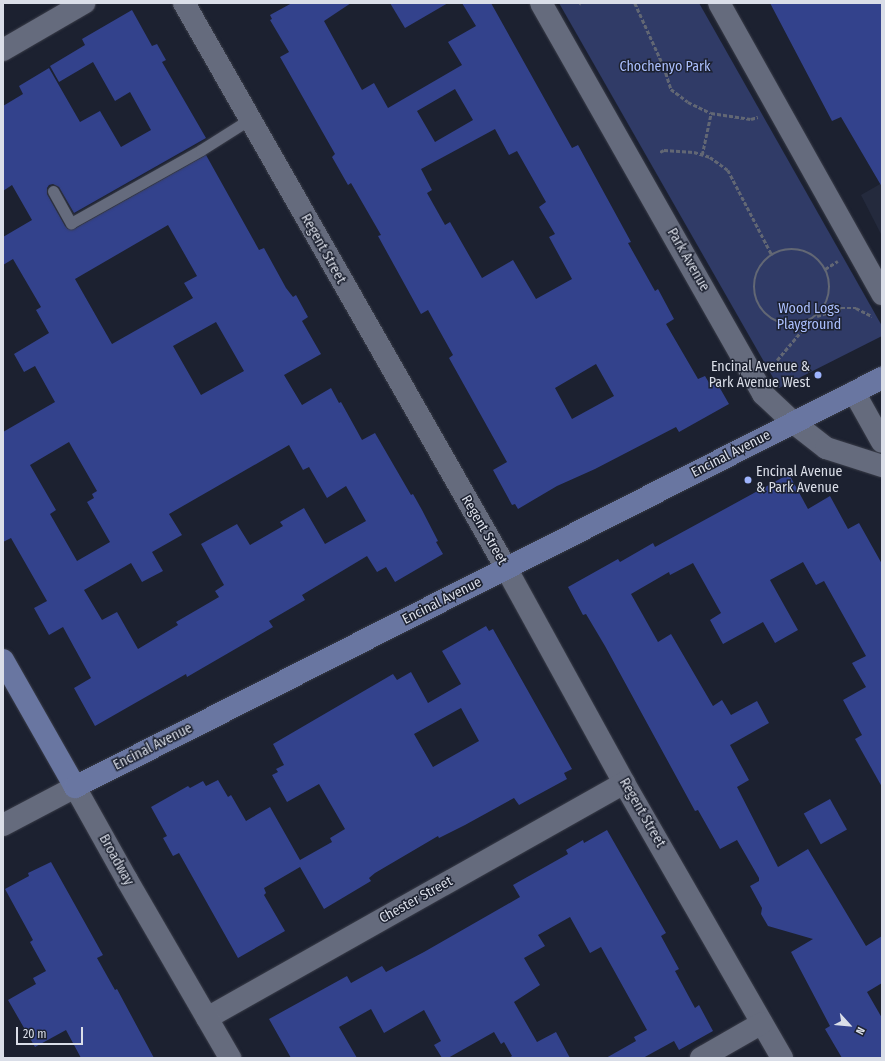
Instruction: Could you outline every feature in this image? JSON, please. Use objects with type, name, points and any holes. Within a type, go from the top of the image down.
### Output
[{"type":"main road","name":"Encinal Avenue","points":[[75,787],[882,378]]},
{"type":"main road","name":"Broadway","points":[[3,660],[75,787]]},
{"type":"street","points":[[3,50],[84,3]]},
{"type":"street","name":"Regent Street","points":[[184,3],[506,568],[624,783],[782,1058]]},
{"type":"street","name":"Park Avenue","points":[[541,3],[763,394],[794,423],[826,448],[882,466]]},
{"type":"street","points":[[719,3],[882,294]]},
{"type":"street","points":[[854,392],[882,442]]},
{"type":"street","name":"Chester Street","points":[[207,1018],[624,783]]},
{"type":"street","name":"Encinal Avenue","points":[[3,825],[75,787]]},
{"type":"street","name":"Broadway","points":[[75,787],[126,880],[230,1058]]},
{"type":"street","points":[[701,1058],[762,1023]]},
{"type":"lane","points":[[53,191],[71,223],[200,150],[250,119]]},
{"type":"path","points":[[635,3],[664,67],[671,89],[688,102],[711,113],[751,119],[758,116]]},
{"type":"path","points":[[702,154],[711,113]]},
{"type":"path","points":[[660,152],[664,150],[702,154],[710,157],[728,170],[772,255]]},
{"type":"path","points":[[777,360],[813,318],[819,314],[826,304],[830,291],[829,279],[825,269],[816,258],[805,251],[793,249],[781,250],[772,255],[761,265],[755,277],[754,289],[756,302],[763,312],[773,320],[784,325],[797,325],[813,318],[841,308],[856,308],[872,316]]},
{"type":"path","points":[[825,269],[840,260]]},
{"type":"shaded area","points":[[882,183],[882,236],[861,195]]},
{"type":"green space","name":"Chochenyo Park","points":[[559,3],[699,3],[882,326],[882,336],[779,388]]},
{"type":"building","points":[[292,3],[351,3],[324,21],[362,90],[374,83],[388,108],[462,65],[448,42],[476,26],[462,3],[491,3],[572,148],[578,145],[631,242],[628,243],[655,291],[658,289],[674,319],[666,324],[698,379],[705,376],[711,386],[717,383],[729,404],[679,432],[676,427],[595,469],[557,486],[518,509],[515,504],[512,505],[493,470],[507,462],[449,358],[453,355],[428,310],[421,314],[378,236],[381,235],[351,183],[348,185],[332,157],[335,154],[280,57],[289,52],[270,20],[272,19],[270,15]],"holes":[[[455,89],[473,120],[435,142],[417,111]],[[495,129],[509,155],[517,151],[546,202],[539,207],[555,234],[549,237],[572,279],[536,299],[513,260],[482,278],[450,222],[445,225],[427,193],[432,190],[421,169]],[[596,364],[614,396],[572,419],[555,388]]]},
{"type":"building","points":[[390,3],[448,3],[405,28]]},
{"type":"building","points":[[770,3],[882,3],[882,187],[841,117],[832,121]]},
{"type":"building","points":[[132,10],[152,46],[157,44],[166,60],[162,62],[206,138],[74,213],[59,187],[53,184],[49,185],[47,188],[47,194],[65,226],[68,229],[74,229],[206,155],[259,250],[264,248],[286,288],[293,297],[296,295],[308,317],[302,321],[321,354],[284,375],[302,405],[331,388],[339,403],[341,402],[362,440],[375,433],[411,495],[413,494],[422,510],[443,554],[395,582],[386,567],[377,572],[367,556],[302,595],[305,600],[269,621],[273,627],[187,677],[186,674],[95,726],[74,688],[91,678],[63,627],[49,635],[34,608],[47,601],[11,538],[3,542],[3,432],[55,402],[35,366],[24,372],[14,354],[49,333],[36,310],[41,307],[13,259],[3,265],[3,237],[32,220],[12,185],[3,191],[3,106],[23,94],[19,86],[49,68],[80,122],[100,111],[121,147],[151,130],[130,92],[115,101],[93,62],[59,82],[50,66],[85,45],[82,39]],"holes":[[[168,225],[197,276],[184,283],[193,298],[112,344],[75,279]],[[216,322],[244,371],[201,395],[173,346]],[[69,442],[97,491],[92,494],[94,498],[87,502],[110,542],[77,561],[50,514],[56,510],[30,465]],[[289,445],[303,470],[309,467],[327,498],[346,486],[366,521],[325,544],[304,508],[280,522],[283,526],[250,545],[237,524],[201,544],[224,585],[215,591],[219,597],[176,622],[178,625],[138,649],[117,612],[102,620],[84,590],[131,563],[142,582],[163,571],[152,552],[182,535],[169,514]]]},
{"type":"building","points":[[789,474],[808,509],[830,496],[848,529],[859,523],[882,564],[882,787],[855,739],[862,735],[843,700],[866,687],[852,663],[866,656],[824,581],[816,585],[803,562],[770,580],[798,630],[775,643],[763,622],[723,644],[710,620],[721,613],[693,563],[670,575],[669,572],[631,594],[658,642],[671,634],[713,706],[722,700],[731,715],[757,701],[769,723],[730,745],[749,780],[737,787],[778,867],[808,849],[866,946],[882,936],[882,983],[867,992],[882,1018],[882,1058],[842,1058],[825,1029],[830,1026],[791,952],[813,939],[768,926],[761,914],[762,908],[750,886],[759,881],[759,878],[737,840],[720,849],[698,810],[695,811],[605,646],[586,614],[583,615],[568,587],[618,559],[620,562],[653,543],[655,547]]},
{"type":"building","points":[[486,626],[489,631],[493,629],[572,769],[564,773],[567,779],[519,805],[514,798],[439,838],[438,836],[375,873],[369,878],[371,881],[324,909],[300,867],[264,888],[266,893],[264,895],[285,931],[238,958],[179,853],[173,856],[163,838],[167,836],[151,807],[188,786],[190,788],[203,781],[206,786],[218,780],[228,797],[231,795],[246,821],[270,807],[300,860],[332,842],[330,838],[345,829],[319,784],[287,802],[272,775],[278,772],[276,769],[284,765],[273,744],[393,674],[397,680],[411,672],[428,703],[461,684],[442,651]],"holes":[[[461,708],[479,741],[433,767],[414,734]]]},
{"type":"building","points":[[830,799],[847,830],[821,844],[804,814]]},
{"type":"building","points":[[607,830],[666,933],[661,936],[679,969],[675,971],[695,1008],[699,1005],[713,1031],[679,1050],[674,1041],[643,1058],[606,1058],[636,1041],[634,1037],[647,1030],[601,947],[590,953],[570,917],[538,935],[545,946],[524,958],[540,985],[514,1002],[537,1042],[556,1032],[570,1058],[509,1058],[512,1056],[504,1042],[501,1044],[494,1032],[448,1058],[442,1058],[434,1045],[441,1041],[424,1010],[384,1033],[371,1009],[339,1027],[357,1058],[291,1058],[269,1019],[347,976],[351,983],[382,966],[386,972],[424,952],[520,897],[513,885],[568,854],[566,850],[583,840],[584,843]]},
{"type":"building","points":[[51,862],[103,955],[97,958],[115,990],[117,989],[154,1058],[81,1058],[66,1030],[35,1047],[8,1000],[36,984],[33,978],[46,971],[30,942],[33,940],[5,889],[29,876],[28,873]]},
{"type":"place","name":"Encinal Avenue & Park Avenue West","points":[[818,375]]},
{"type":"place","name":"Encinal Avenue & Park Avenue","points":[[748,480]]},
{"type":"park label","name":"Wood Logs Playground","points":[[809,318]]}]
